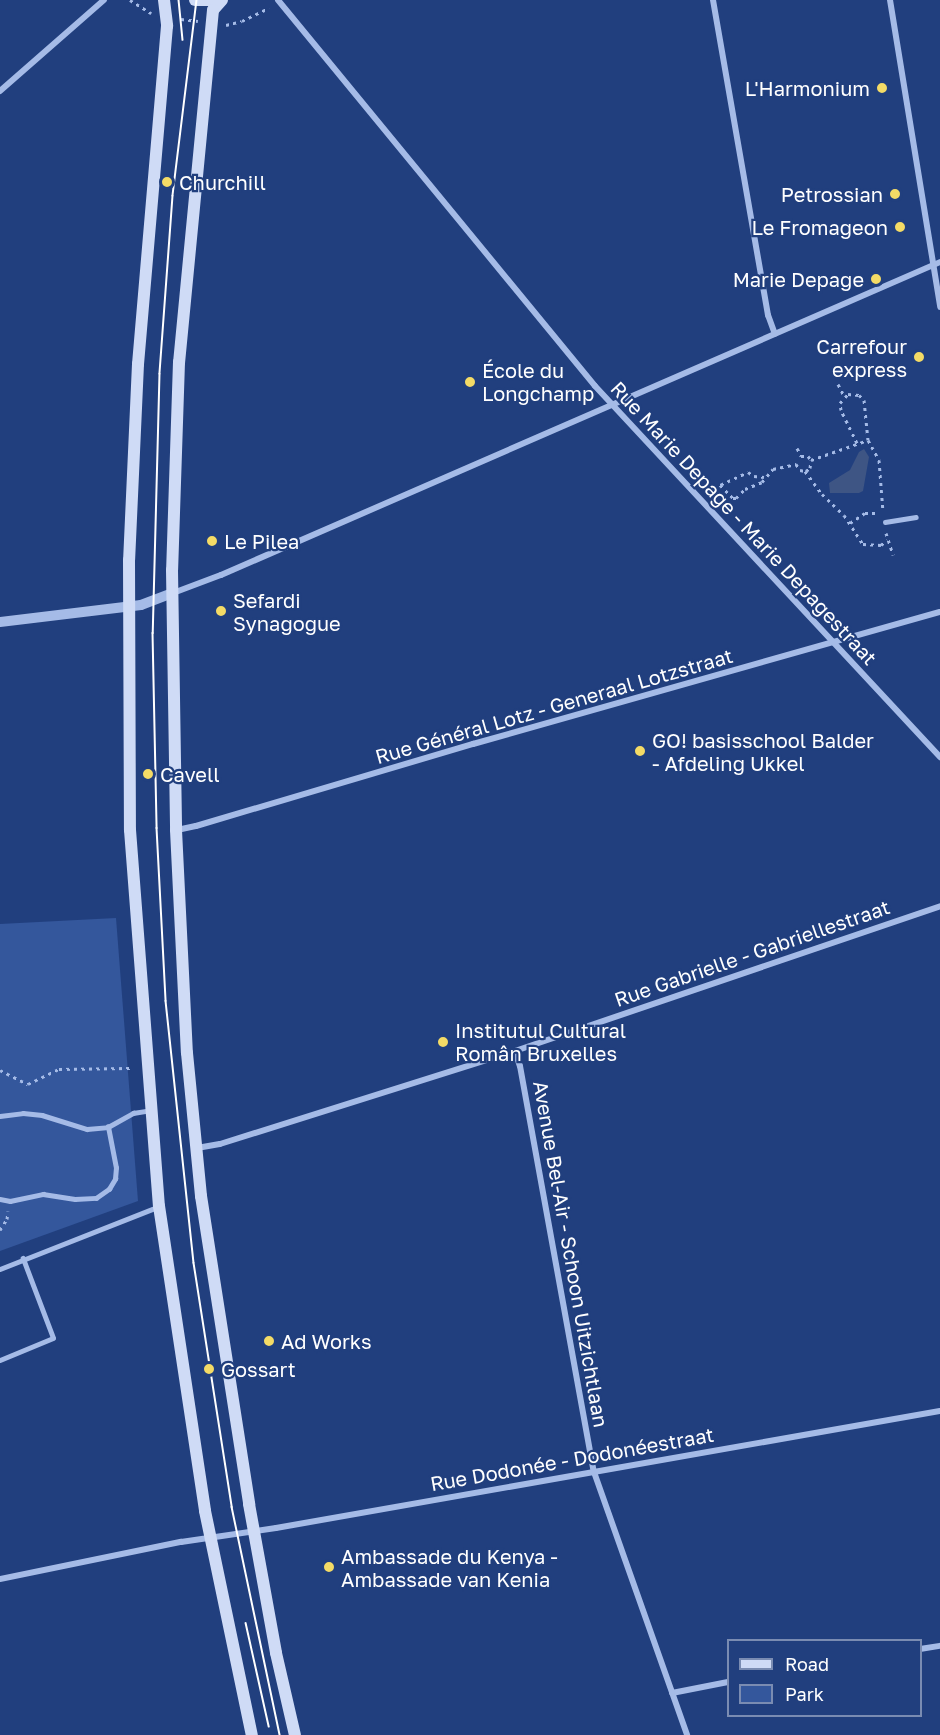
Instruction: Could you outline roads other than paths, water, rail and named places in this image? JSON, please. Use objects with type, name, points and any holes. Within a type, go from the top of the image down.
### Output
[{"type":"main road","points":[[164,0],[167,26],[138,364],[128,607],[130,830],[159,1206],[210,1538],[252,1735]]},
{"type":"main road","points":[[195,0],[216,0]]},
{"type":"main road","points":[[222,0],[213,10],[178,362],[173,594],[176,830],[187,1053],[196,1148],[220,1330],[276,1653],[296,1735]]},
{"type":"street","points":[[0,91],[104,0]]},
{"type":"street","name":"Rue Marie Depage - Marie Depagestraat","points":[[278,0],[613,405],[940,757]]},
{"type":"street","points":[[713,0],[768,315],[775,334]]},
{"type":"street","points":[[890,0],[937,263],[940,307]]},
{"type":"street","points":[[0,622],[141,605],[221,576],[937,263]]},
{"type":"street","name":"Rue Général Lotz - Generaal Lotzstraat","points":[[176,830],[940,612]]},
{"type":"street","name":"Rue Gabrielle - Gabriellestraat","points":[[196,1148],[220,1144],[515,1051],[940,906]]},
{"type":"street","name":"Avenue Bel-Air - Schoon Uitzichtlaan","points":[[515,1051],[520,1066],[594,1472],[687,1735]]},
{"type":"street","name":"Rue Dodonée - Dodonéestraat","points":[[0,1579],[210,1538],[940,1411]]},
{"type":"street","points":[[922,1649],[940,1646]]},
{"type":"street","points":[[672,1693],[727,1682]]},
{"type":"lane","points":[[885,522],[916,516]]},
{"type":"lane","points":[[0,1116],[32,1114],[87,1129],[108,1127],[133,1113],[152,1110]]},
{"type":"lane","points":[[0,1199],[10,1201],[43,1194],[75,1199],[96,1198],[109,1189],[116,1168],[108,1127]]},
{"type":"lane","points":[[0,1269],[159,1206]]},
{"type":"lane","points":[[0,1360],[53,1338],[23,1259]]},
{"type":"tram line","points":[[179,0],[183,40]]},
{"type":"tram line","points":[[197,0],[173,196],[160,374],[153,633],[157,828],[166,1001],[194,1263],[232,1507],[280,1735]]},
{"type":"tram line","points":[[246,1623],[269,1726]]},
{"type":"place","name":"L'Harmonium","points":[[882,88]]},
{"type":"place","name":"Churchill","points":[[167,182]]},
{"type":"place","name":"Petrossian","points":[[895,194]]},
{"type":"place","name":"Le Fromageon","points":[[900,227]]},
{"type":"place","name":"Marie Depage","points":[[876,279]]},
{"type":"place","name":"Carrefour express","points":[[919,357]]},
{"type":"place","name":"École du Longchamp","points":[[470,382]]},
{"type":"place","name":"Le Pilea","points":[[212,541]]},
{"type":"place","name":"Sefardi Synagogue","points":[[221,611]]},
{"type":"place","name":"GO! basisschool Balder - Afdeling Ukkel","points":[[640,751]]},
{"type":"place","name":"Cavell","points":[[148,774]]},
{"type":"place","name":"Institutul Cultural Român Bruxelles","points":[[443,1042]]},
{"type":"place","name":"Ad Works","points":[[269,1341]]},
{"type":"place","name":"Gossart","points":[[209,1369]]},
{"type":"place","name":"Ambassade du Kenya - Ambassade van Kenia","points":[[329,1567]]}]
